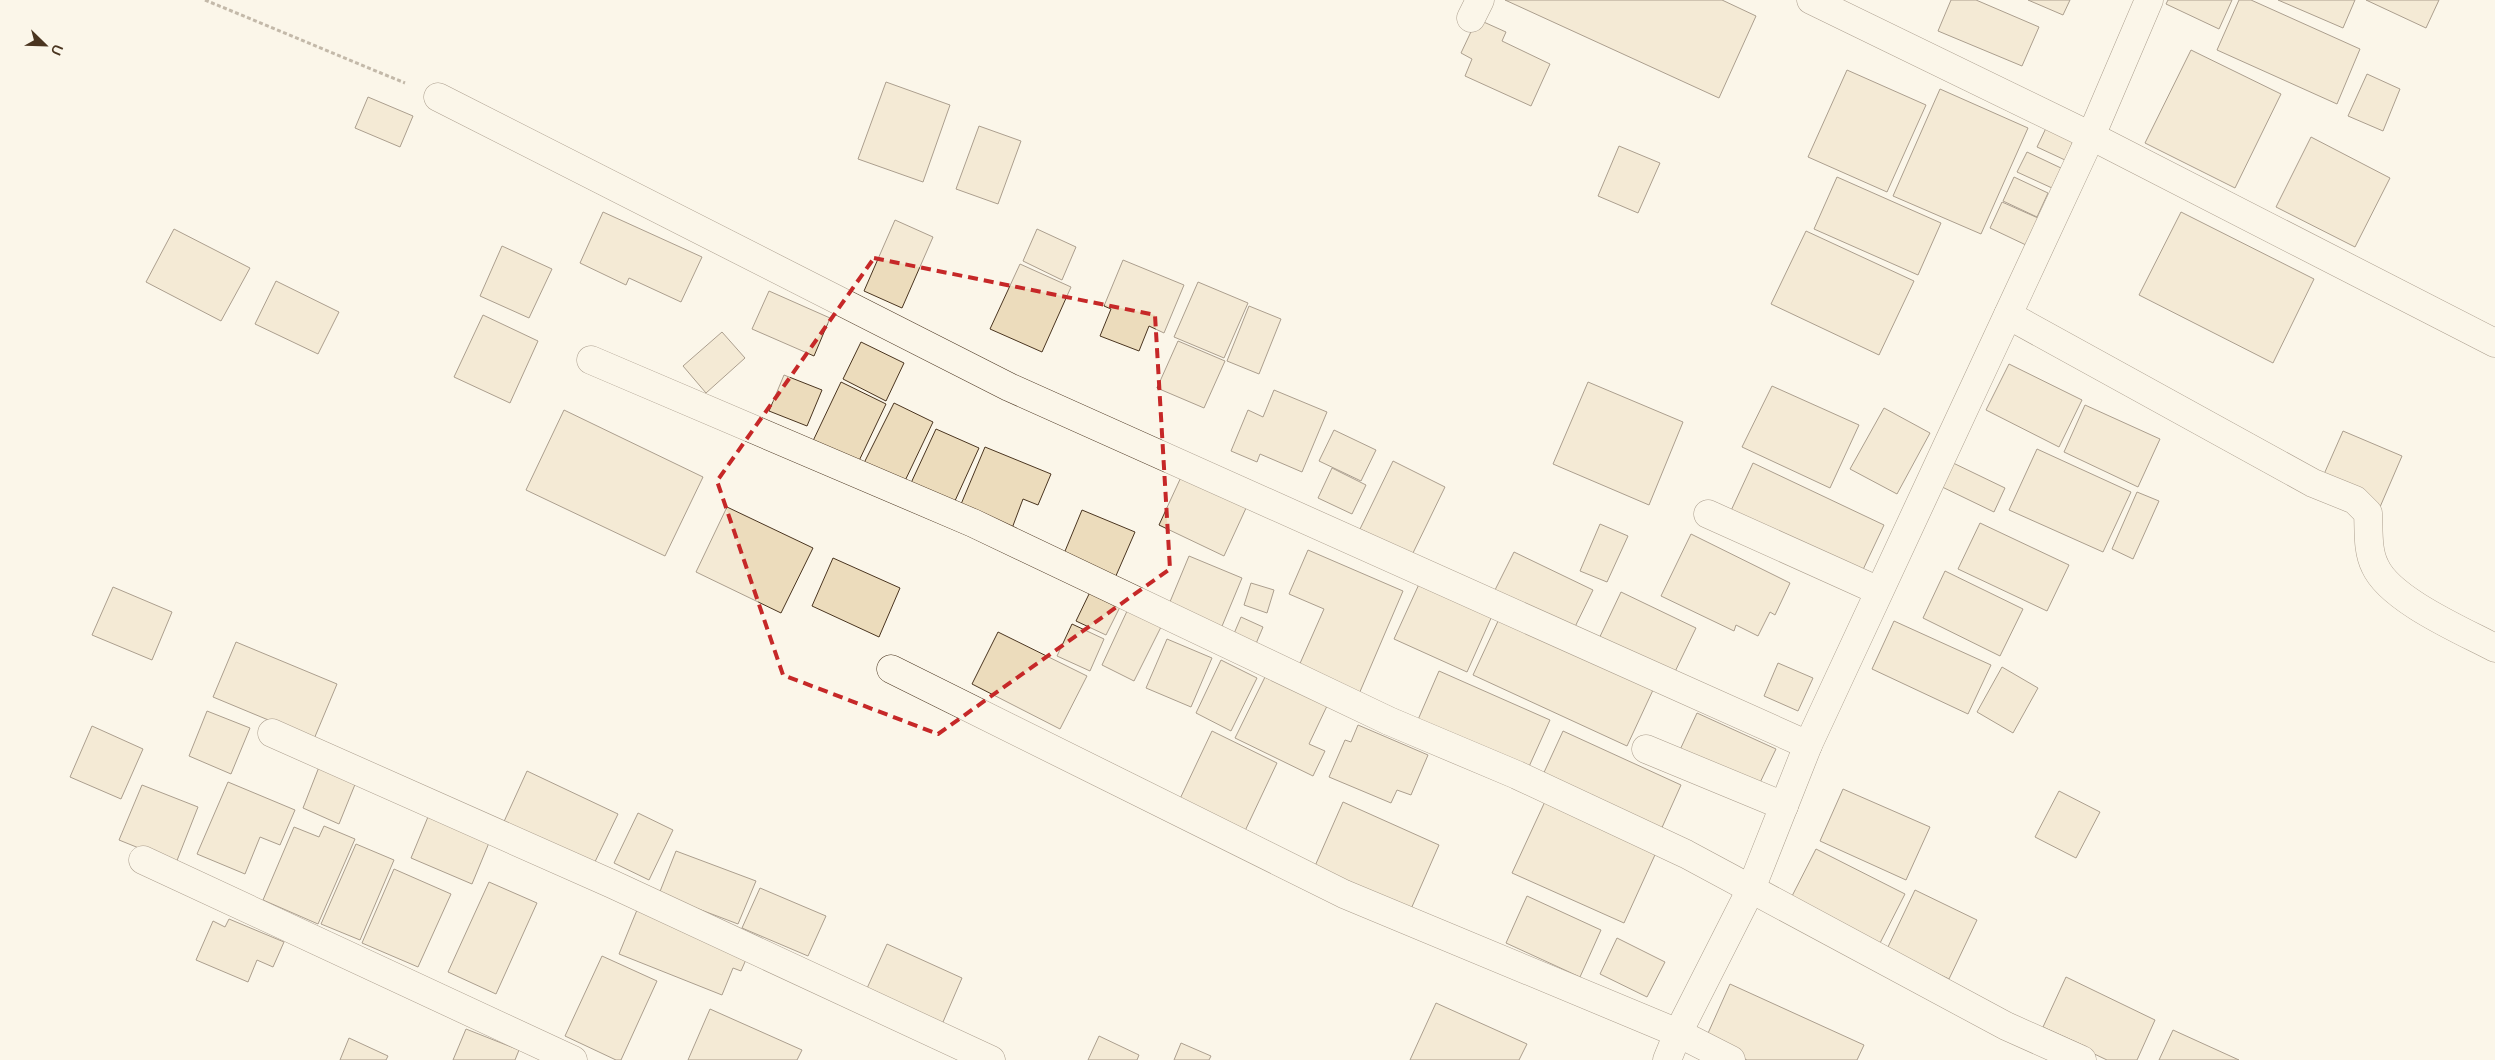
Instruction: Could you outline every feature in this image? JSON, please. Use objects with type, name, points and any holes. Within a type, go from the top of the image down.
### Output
[{"type":"street","points":[[1811,0],[2091,136],[2495,343]]},
{"type":"street","points":[[1667,1060],[1678,1034],[1751,889],[1808,746],[2091,136],[2149,0]]},
{"type":"street","points":[[438,96],[1009,387],[1808,746]]},
{"type":"street","points":[[2008,315],[2313,482],[2355,500],[2368,513],[2370,554],[2375,567],[2385,581],[2408,601],[2495,648]]},
{"type":"street","points":[[591,360],[973,523],[1389,721],[1517,775],[1677,850],[2006,1026],[2082,1060]]},
{"type":"street","points":[[1708,514],[1879,591]]},
{"type":"street","points":[[891,669],[1344,894],[1678,1034],[1731,1060]]},
{"type":"street","points":[[272,733],[612,884],[991,1060]]},
{"type":"street","points":[[1646,749],[1784,806]]},
{"type":"street","points":[[143,860],[573,1060]]},
{"type":"path","points":[[205,0],[438,96]]},
{"type":"highlighted area","points":[[874,258],[1155,315],[1170,569],[938,734],[783,675],[717,481]]},
{"type":"building","points":[[1505,0],[1722,0],[1756,16],[1719,98]]},
{"type":"building","points":[[1951,0],[1976,0],[2039,27],[2022,66],[1938,31]]},
{"type":"building","points":[[2028,0],[2070,0],[2063,15]]},
{"type":"building","points":[[2168,0],[2232,0],[2219,29],[2166,4]]},
{"type":"building","points":[[2239,0],[2251,0],[2360,49],[2337,104],[2217,50]]},
{"type":"building","points":[[2278,0],[2355,0],[2343,28]]},
{"type":"building","points":[[2366,0],[2439,0],[2426,28]]},
{"type":"building","points":[[1477,19],[1506,32],[1502,41],[1550,64],[1531,106],[1465,76],[1472,59],[1461,53]]},
{"type":"building","points":[[2191,50],[2281,94],[2235,188],[2145,143]]},
{"type":"building","points":[[1847,70],[1926,105],[1887,192],[1808,157]]},
{"type":"building","points":[[2367,74],[2400,89],[2383,131],[2348,116]]},
{"type":"building","points":[[886,82],[950,105],[923,182],[858,159]]},
{"type":"building","points":[[1940,89],[2028,128],[1981,234],[1893,196]]},
{"type":"building","points":[[368,97],[413,116],[400,147],[355,128]]},
{"type":"building","points":[[979,126],[1021,141],[998,204],[956,189]]},
{"type":"building","points":[[2047,126],[2074,139],[2065,160],[2037,147]]},
{"type":"building","points":[[2311,137],[2390,178],[2355,247],[2276,207]]},
{"type":"building","points":[[1619,146],[1660,163],[1638,213],[1598,196]]},
{"type":"building","points":[[2027,152],[2061,168],[2052,188],[2017,172]]},
{"type":"building","points":[[1837,177],[1941,223],[1918,275],[1814,229]]},
{"type":"building","points":[[2014,177],[2048,193],[2037,217],[2003,201]]},
{"type":"building","points":[[2002,202],[2038,218],[2026,245],[1990,228]]},
{"type":"building","points":[[603,212],[702,257],[681,302],[629,278],[626,285],[580,263]]},
{"type":"building","points":[[2181,212],[2314,279],[2273,363],[2139,295]]},
{"type":"building","points":[[895,220],[933,237],[902,308],[864,291]]},
{"type":"building","points":[[174,229],[250,268],[221,321],[146,282]]},
{"type":"building","points":[[1037,229],[1076,247],[1062,280],[1023,261]]},
{"type":"building","points":[[1806,231],[1914,281],[1879,355],[1771,304]]},
{"type":"building","points":[[502,246],[552,269],[529,318],[480,296]]},
{"type":"building","points":[[1123,260],[1184,285],[1164,333],[1149,326],[1139,351],[1100,336],[1111,309],[1104,306]]},
{"type":"building","points":[[1020,264],[1071,287],[1042,352],[990,329]]},
{"type":"building","points":[[276,281],[339,312],[318,354],[255,324]]},
{"type":"building","points":[[1198,282],[1248,303],[1224,358],[1174,337]]},
{"type":"building","points":[[769,291],[830,318],[814,356],[752,329]]},
{"type":"building","points":[[1249,306],[1281,319],[1259,374],[1227,361]]},
{"type":"building","points":[[483,315],[538,341],[510,403],[454,377]]},
{"type":"building","points":[[722,332],[745,358],[706,393],[683,366]]},
{"type":"building","points":[[1178,341],[1225,361],[1204,408],[1157,388]]},
{"type":"building","points":[[861,342],[904,363],[886,401],[843,379]]},
{"type":"building","points":[[2009,364],[2082,400],[2059,447],[1986,410]]},
{"type":"building","points":[[784,375],[822,390],[807,426],[769,411]]},
{"type":"building","points":[[841,382],[886,404],[857,465],[812,443]]},
{"type":"building","points":[[1588,382],[1683,422],[1649,505],[1553,464]]},
{"type":"building","points":[[1772,386],[1859,425],[1830,488],[1742,447]]},
{"type":"building","points":[[1274,390],[1327,412],[1302,472],[1260,454],[1257,462],[1231,451],[1248,410],[1263,417]]},
{"type":"building","points":[[894,403],[933,422],[903,485],[863,465]]},
{"type":"building","points":[[2085,405],[2160,439],[2138,487],[2064,452]]},
{"type":"building","points":[[1884,408],[1930,433],[1897,494],[1850,469]]},
{"type":"building","points":[[564,410],[703,477],[665,556],[526,490]]},
{"type":"building","points":[[936,429],[979,448],[954,503],[911,483]]},
{"type":"building","points":[[1334,430],[1376,450],[1361,481],[1319,461]]},
{"type":"building","points":[[2343,431],[2402,456],[2380,507],[2321,481]]},
{"type":"building","points":[[985,447],[1051,474],[1038,505],[1023,499],[1011,531],[959,509]]},
{"type":"building","points":[[2037,449],[2131,492],[2103,552],[2009,510]]},
{"type":"building","points":[[1393,461],[1445,487],[1412,555],[1360,529]]},
{"type":"building","points":[[1949,461],[2005,488],[1994,512],[1938,485]]},
{"type":"building","points":[[1753,463],[1884,525],[1860,576],[1729,515]]},
{"type":"building","points":[[1332,468],[1366,485],[1352,514],[1318,498]]},
{"type":"building","points":[[1182,475],[1247,506],[1224,556],[1159,525]]},
{"type":"building","points":[[2137,492],[2159,501],[2133,559],[2112,549]]},
{"type":"building","points":[[727,507],[813,548],[781,613],[696,572]]},
{"type":"building","points":[[1082,510],[1135,532],[1115,578],[1063,556]]},
{"type":"building","points":[[1980,523],[2069,565],[2047,611],[1958,569]]},
{"type":"building","points":[[1600,524],[1628,536],[1607,582],[1580,571]]},
{"type":"building","points":[[1691,534],[1790,583],[1775,615],[1770,612],[1758,636],[1736,625],[1734,631],[1661,596]]},
{"type":"building","points":[[1308,550],[1403,591],[1359,694],[1298,668],[1324,609],[1289,594]]},
{"type":"building","points":[[1514,552],[1593,590],[1571,635],[1492,596]]},
{"type":"building","points":[[1189,556],[1242,578],[1220,631],[1167,609]]},
{"type":"building","points":[[833,558],[900,588],[879,637],[812,606]]},
{"type":"building","points":[[1945,571],[2023,609],[2000,656],[1923,618]]},
{"type":"building","points":[[1420,582],[1492,616],[1467,672],[1394,639]]},
{"type":"building","points":[[1251,583],[1274,590],[1267,613],[1244,605]]},
{"type":"building","points":[[113,587],[172,612],[152,660],[92,635]]},
{"type":"building","points":[[1090,592],[1120,607],[1106,635],[1076,621]]},
{"type":"building","points":[[1621,592],[1696,628],[1671,680],[1596,645]]},
{"type":"building","points":[[1128,609],[1162,625],[1134,681],[1102,665]]},
{"type":"building","points":[[1241,617],[1263,627],[1255,646],[1233,636]]},
{"type":"building","points":[[1499,619],[1653,690],[1627,746],[1473,675]]},
{"type":"building","points":[[1894,621],[1991,665],[1968,714],[1872,669]]},
{"type":"building","points":[[1072,624],[1104,639],[1090,671],[1057,656]]},
{"type":"building","points":[[998,632],[1087,676],[1060,729],[972,684]]},
{"type":"building","points":[[1167,639],[1212,658],[1191,707],[1146,688]]},
{"type":"building","points":[[236,642],[337,684],[314,739],[213,697]]},
{"type":"building","points":[[1221,660],[1257,678],[1231,731],[1196,713]]},
{"type":"building","points":[[1778,663],[1813,678],[1798,711],[1764,696]]},
{"type":"building","points":[[2002,667],[2038,688],[2013,733],[1977,712]]},
{"type":"building","points":[[1439,671],[1550,720],[1527,771],[1417,722]]},
{"type":"building","points":[[1265,677],[1327,706],[1309,744],[1325,751],[1313,776],[1235,738]]},
{"type":"building","points":[[207,711],[250,728],[231,774],[189,756]]},
{"type":"building","points":[[1697,713],[1776,749],[1757,789],[1679,752]]},
{"type":"building","points":[[1358,725],[1428,755],[1411,795],[1397,790],[1391,803],[1329,777],[1345,740],[1351,742]]},
{"type":"building","points":[[92,726],[143,749],[121,799],[70,777]]},
{"type":"building","points":[[1212,731],[1277,763],[1244,833],[1178,803]]},
{"type":"building","points":[[1563,731],[1681,785],[1660,832],[1541,779]]},
{"type":"building","points":[[319,767],[356,782],[339,824],[303,808]]},
{"type":"building","points":[[527,771],[618,814],[592,868],[502,826]]},
{"type":"building","points":[[228,782],[295,810],[280,845],[260,837],[245,874],[197,854]]},
{"type":"building","points":[[142,785],[198,807],[176,863],[119,840]]},
{"type":"building","points":[[1843,789],[1930,827],[1906,880],[1820,841]]},
{"type":"building","points":[[2059,791],[2100,812],[2076,858],[2035,837]]},
{"type":"building","points":[[1548,795],[1659,846],[1624,923],[1512,873]]},
{"type":"building","points":[[1343,802],[1439,845],[1411,909],[1315,866]]},
{"type":"building","points":[[430,812],[491,838],[472,884],[411,858]]},
{"type":"building","points":[[638,813],[673,830],[649,880],[614,863]]},
{"type":"building","points":[[324,826],[355,839],[318,924],[263,900],[294,827],[319,837]]},
{"type":"building","points":[[356,844],[394,860],[360,940],[321,924]]},
{"type":"building","points":[[1816,849],[1905,894],[1878,947],[1789,902]]},
{"type":"building","points":[[676,851],[756,881],[738,924],[659,894]]},
{"type":"building","points":[[394,869],[451,894],[418,967],[362,943]]},
{"type":"building","points":[[489,882],[537,903],[496,994],[448,972]]},
{"type":"building","points":[[760,888],[826,916],[808,956],[742,928]]},
{"type":"building","points":[[1915,890],[1977,920],[1949,979],[1887,949]]},
{"type":"building","points":[[1527,896],[1601,930],[1580,977],[1506,943]]},
{"type":"building","points":[[637,910],[748,955],[741,971],[733,968],[722,995],[619,954]]},
{"type":"building","points":[[229,919],[284,942],[273,967],[257,960],[248,982],[196,960],[213,921],[225,927]]},
{"type":"building","points":[[1617,938],[1665,962],[1647,997],[1600,974]]},
{"type":"building","points":[[887,944],[962,978],[940,1029],[864,995]]},
{"type":"building","points":[[602,956],[657,981],[621,1060],[616,1060],[565,1036]]},
{"type":"building","points":[[2066,977],[2155,1020],[2137,1060],[2107,1060],[2086,1050],[2087,1047],[2043,1027]]},
{"type":"building","points":[[1730,984],[1864,1045],[1857,1060],[1747,1060],[1705,1040]]},
{"type":"building","points":[[1436,1003],[1527,1044],[1519,1060],[1410,1060]]},
{"type":"building","points":[[710,1009],[802,1050],[797,1060],[688,1060]]},
{"type":"building","points":[[466,1029],[519,1050],[515,1060],[453,1060]]},
{"type":"building","points":[[2173,1030],[2239,1060],[2159,1060]]},
{"type":"building","points":[[1099,1036],[1139,1055],[1137,1060],[1088,1060]]},
{"type":"building","points":[[349,1038],[388,1056],[386,1060],[340,1060]]},
{"type":"building","points":[[1181,1043],[1211,1056],[1209,1060],[1174,1060]]}]
